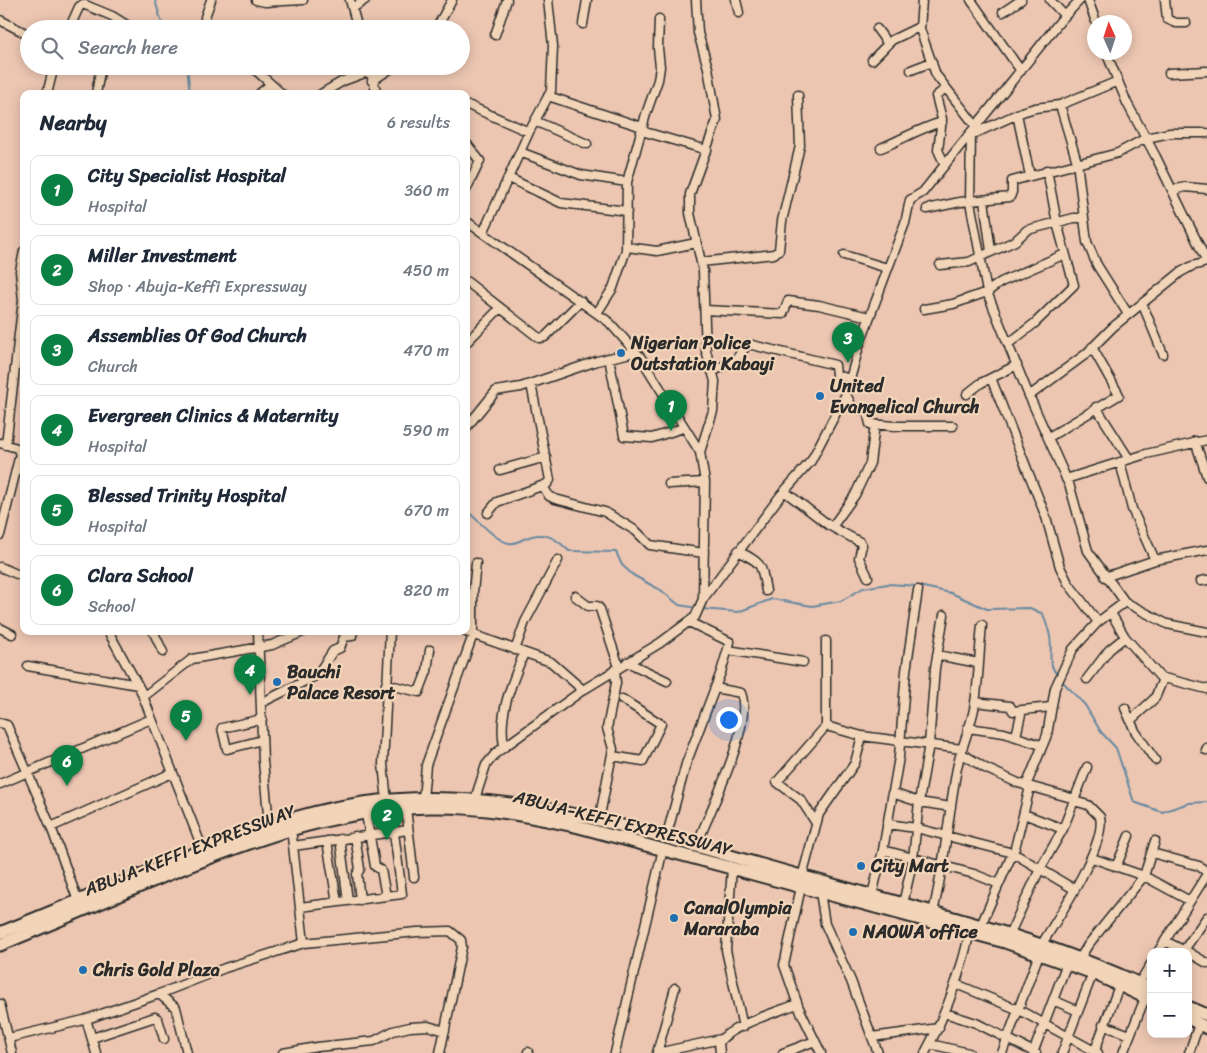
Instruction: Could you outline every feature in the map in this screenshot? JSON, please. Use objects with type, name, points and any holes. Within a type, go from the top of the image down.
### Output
[{"type":"highway","name":"ABUJA-KEFFI EXPRESSWAY","points":[[0,945],[174,872],[291,828],[373,808],[424,799],[475,799],[525,804],[599,821],[732,868],[872,895],[1010,933],[1067,964],[1119,986],[1147,995]]},
{"type":"highway","name":"ABUJA-KEFFI EXPRESSWAY","points":[[0,933],[202,850],[269,825],[309,814],[373,808],[446,807],[514,813],[664,844],[696,847],[802,882],[820,892],[970,932],[1080,958],[1139,984],[1147,994]]},
{"type":"highway","points":[[1192,1011],[1204,1022]]},
{"type":"street","points":[[206,20],[211,0]]},
{"type":"street","points":[[256,0],[266,2],[303,0]]},
{"type":"street","points":[[355,20],[351,4],[365,0]]},
{"type":"street","points":[[441,20],[452,0]]},
{"type":"street","points":[[495,35],[507,0]]},
{"type":"street","points":[[483,233],[552,86],[553,65],[548,0]]},
{"type":"street","points":[[583,24],[587,0]]},
{"type":"street","points":[[696,0],[698,33],[708,68],[716,120],[690,194],[690,213],[701,262],[706,351],[715,381],[713,411],[700,452]]},
{"type":"street","points":[[736,0],[739,13]]},
{"type":"street","points":[[922,0],[920,27],[936,75],[972,131],[970,202],[987,292],[1029,396],[1066,478],[1088,552],[1125,602],[1167,624],[1207,632]]},
{"type":"street","points":[[971,0],[1021,71]]},
{"type":"street","points":[[1003,12],[1021,0]]},
{"type":"street","points":[[1050,0],[1065,16]]},
{"type":"street","points":[[475,799],[486,766],[504,746],[583,690],[695,617],[703,599],[738,551],[784,491],[810,461],[846,394],[869,317],[905,223],[910,200],[945,165],[1080,0]]},
{"type":"street","points":[[1088,0],[1093,15]]},
{"type":"street","points":[[1165,0],[1168,19],[1176,23],[1186,23]]},
{"type":"street","points":[[74,20],[80,7],[84,4],[118,20]]},
{"type":"street","points":[[597,313],[613,288],[623,264],[626,247],[627,182],[660,67],[658,48],[659,19]]},
{"type":"street","points":[[0,20],[20,30]]},
{"type":"street","points":[[872,60],[899,35],[920,27]]},
{"type":"street","points":[[877,29],[888,44]]},
{"type":"street","points":[[1029,396],[1092,348],[1128,314],[1182,272],[1207,262],[1173,190],[1126,103],[1109,60]]},
{"type":"street","points":[[911,70],[932,62]]},
{"type":"street","points":[[1169,72],[1207,71]]},
{"type":"street","points":[[48,90],[52,75]]},
{"type":"street","points":[[97,90],[99,75]]},
{"type":"street","points":[[260,75],[277,90]]},
{"type":"street","points":[[328,90],[356,75]]},
{"type":"street","points":[[370,75],[375,90]]},
{"type":"street","points":[[372,81],[381,75]]},
{"type":"street","points":[[972,131],[1035,108],[1060,105],[1118,81]]},
{"type":"street","points":[[263,90],[270,84]]},
{"type":"street","points":[[945,165],[938,148],[942,122],[936,94],[946,88]]},
{"type":"street","points":[[701,262],[774,254],[779,250],[782,220],[800,146],[798,95]]},
{"type":"street","points":[[548,96],[642,127],[645,132],[707,150]]},
{"type":"street","points":[[1060,105],[1078,162],[1082,218],[1087,242],[1097,265],[1128,314]]},
{"type":"street","points":[[470,106],[529,132]]},
{"type":"street","points":[[1017,114],[1030,176]]},
{"type":"street","points":[[535,121],[587,144]]},
{"type":"street","points":[[881,148],[911,136],[924,127],[942,122]]},
{"type":"street","points":[[927,210],[960,202],[1012,196],[1012,180],[1118,153],[1146,138],[1170,133],[1207,133]]},
{"type":"street","points":[[470,148],[480,162],[470,182]]},
{"type":"street","points":[[520,152],[581,175],[627,182]]},
{"type":"street","points":[[1008,344],[1035,323],[1073,288],[1047,170]]},
{"type":"street","points":[[509,178],[561,203],[627,211]]},
{"type":"street","points":[[1173,190],[1185,187],[1207,189]]},
{"type":"street","points":[[984,200],[991,251]]},
{"type":"street","points":[[940,265],[969,262],[1015,241],[1027,230],[1082,218]]},
{"type":"street","points":[[470,224],[541,276],[581,301],[609,322],[635,352],[700,452],[705,482],[703,599]]},
{"type":"street","points":[[626,247],[657,251],[696,244]]},
{"type":"street","points":[[924,309],[953,304],[987,292],[1008,278],[1065,254]]},
{"type":"street","points":[[844,255],[887,268]]},
{"type":"street","points":[[470,284],[539,338],[542,338],[581,301]]},
{"type":"street","points":[[705,310],[783,314],[788,301],[819,305],[869,317]]},
{"type":"street","points":[[1142,303],[1164,354]]},
{"type":"street","points":[[470,339],[500,308]]},
{"type":"street","points":[[0,535],[20,450],[3,444],[20,322]]},
{"type":"street","points":[[712,372],[734,360],[748,344],[835,365],[836,375],[851,379]]},
{"type":"street","points":[[1049,437],[1096,407],[1118,396],[1119,393],[1092,348]]},
{"type":"street","points":[[470,422],[490,395],[496,391],[532,384],[609,358],[635,352]]},
{"type":"street","points":[[609,358],[624,436],[652,438],[683,428]]},
{"type":"street","points":[[967,394],[991,378],[1017,365]]},
{"type":"street","points":[[991,378],[1046,517],[1060,567],[1068,583],[1098,622]]},
{"type":"street","points":[[488,514],[498,502],[543,486],[550,480],[532,384]]},
{"type":"street","points":[[846,394],[852,407],[867,411],[869,422],[875,424],[953,426]]},
{"type":"street","points":[[1096,407],[1129,459]]},
{"type":"street","points":[[832,526],[855,495],[870,463],[875,424]]},
{"type":"street","points":[[1066,478],[1195,441],[1207,440]]},
{"type":"street","points":[[1195,441],[1207,477]]},
{"type":"street","points":[[500,470],[546,457]]},
{"type":"street","points":[[1120,462],[1132,509],[1156,560]]},
{"type":"street","points":[[15,473],[20,475]]},
{"type":"street","points":[[669,484],[705,482]]},
{"type":"street","points":[[543,486],[549,496],[555,499],[605,512],[636,531],[650,544],[704,553]]},
{"type":"street","points":[[784,491],[832,526],[862,544],[859,558],[868,577]]},
{"type":"street","points":[[1105,577],[1156,560],[1207,550]]},
{"type":"street","points":[[738,551],[758,562],[762,568],[766,592]]},
{"type":"street","points":[[515,650],[524,622],[558,560]]},
{"type":"street","points":[[424,799],[426,765],[474,635],[473,592],[476,563]]},
{"type":"street","points":[[0,567],[20,575]]},
{"type":"street","points":[[872,895],[883,850],[901,740],[906,671],[918,590]]},
{"type":"street","points":[[575,596],[588,606],[597,606],[600,609],[617,668],[607,728],[613,749],[599,821]]},
{"type":"street","points":[[981,925],[1013,853],[1024,814],[1028,787],[1041,746],[1047,735],[1055,688],[1073,649],[1098,622],[1125,602]]},
{"type":"street","points":[[1111,613],[1125,637],[1164,679],[1207,689]]},
{"type":"street","points":[[903,904],[913,859],[919,802],[930,744],[937,655],[944,615]]},
{"type":"street","points":[[615,1053],[664,844],[686,764],[730,642],[689,622]]},
{"type":"street","points":[[933,912],[961,751],[975,702],[980,676],[978,663],[982,625]]},
{"type":"street","points":[[0,628],[12,634]]},
{"type":"street","points":[[470,634],[551,662],[583,690]]},
{"type":"street","points":[[113,635],[138,685],[202,850]]},
{"type":"street","points":[[155,635],[163,652]]},
{"type":"street","points":[[258,635],[262,740],[269,825]]},
{"type":"street","points":[[142,697],[192,659],[272,645],[296,635]]},
{"type":"street","points":[[262,703],[317,675],[333,651],[340,648],[344,637],[352,635]]},
{"type":"street","points":[[386,896],[381,870],[376,868],[370,834],[373,808],[383,764],[390,635]]},
{"type":"street","points":[[1087,679],[1109,650],[1125,637]]},
{"type":"street","points":[[816,824],[800,800],[777,782],[777,780],[826,726],[826,641]]},
{"type":"street","points":[[386,684],[419,692],[427,671],[430,650]]},
{"type":"street","points":[[728,650],[803,662]]},
{"type":"street","points":[[504,746],[502,734],[506,701],[524,653]]},
{"type":"street","points":[[937,655],[978,663]]},
{"type":"street","points":[[627,662],[667,681]]},
{"type":"street","points":[[28,666],[138,685]]},
{"type":"street","points":[[1131,720],[1155,698],[1164,679]]},
{"type":"street","points":[[696,847],[732,760],[742,712],[741,693],[715,688]]},
{"type":"street","points":[[612,756],[643,761],[661,724],[622,699]]},
{"type":"street","points":[[975,702],[1010,706],[1013,711],[1051,707]]},
{"type":"street","points":[[1125,708],[1135,731],[1155,760]]},
{"type":"street","points":[[1016,736],[1022,710]]},
{"type":"street","points":[[0,784],[151,719]]},
{"type":"street","points":[[262,719],[222,728],[227,749],[262,740]]},
{"type":"street","points":[[0,723],[7,725],[29,772],[78,901]]},
{"type":"street","points":[[826,726],[862,736],[930,744],[961,751],[986,768],[1028,787],[1088,805],[1101,819],[1092,858],[1041,949],[1002,1053]]},
{"type":"street","points":[[968,728],[1016,736],[1041,746]]},
{"type":"street","points":[[821,1053],[797,1004],[784,965],[784,959],[787,955],[802,882],[820,812],[855,763],[862,736]]},
{"type":"street","points":[[1010,933],[1040,869],[1063,829],[1087,767]]},
{"type":"street","points":[[51,827],[172,772]]},
{"type":"street","points":[[892,793],[919,802],[951,808]]},
{"type":"street","points":[[300,907],[400,895],[402,892],[394,832],[373,808]]},
{"type":"street","points":[[406,808],[414,877]]},
{"type":"street","points":[[1024,814],[1063,829]]},
{"type":"street","points":[[887,824],[916,828],[947,836],[951,839],[1013,853],[1074,888]]},
{"type":"street","points":[[291,828],[304,943]]},
{"type":"street","points":[[293,846],[408,830]]},
{"type":"street","points":[[355,836],[360,869],[357,874],[360,900]]},
{"type":"street","points":[[1116,867],[1129,836]]},
{"type":"street","points":[[340,840],[348,901]]},
{"type":"street","points":[[327,841],[337,902]]},
{"type":"street","points":[[1080,958],[1088,945],[1144,876],[1155,841]]},
{"type":"street","points":[[883,850],[974,874],[999,884]]},
{"type":"street","points":[[1152,853],[1199,866],[1207,873],[1161,948]]},
{"type":"street","points":[[1092,858],[1144,876],[1190,901]]},
{"type":"street","points":[[732,868],[726,950],[742,1027]]},
{"type":"street","points":[[820,892],[825,924],[848,974],[878,1053]]},
{"type":"street","points":[[1188,948],[1207,917]]},
{"type":"street","points":[[9,1038],[86,1019],[159,994],[225,968],[304,943],[417,932],[450,931],[462,940],[462,947],[440,1053]]},
{"type":"street","points":[[925,1053],[939,1028],[956,984],[970,932]]},
{"type":"street","points":[[1165,941],[1180,948]]},
{"type":"street","points":[[1192,954],[1207,962]]},
{"type":"street","points":[[945,1013],[976,1023],[1034,1053],[1067,964]]},
{"type":"street","points":[[1139,984],[1147,971]]},
{"type":"street","points":[[1062,1053],[1093,974]]},
{"type":"street","points":[[956,984],[1019,1010],[1095,1052],[1103,1025],[1119,986]]},
{"type":"street","points":[[675,988],[657,1053],[720,1039],[742,1027],[797,1004]]},
{"type":"street","points":[[159,994],[176,1008],[187,1053]]},
{"type":"street","points":[[1053,1000],[1078,1011]]},
{"type":"street","points":[[1123,1053],[1147,1000]]},
{"type":"street","points":[[0,1004],[12,1053]]},
{"type":"street","points":[[92,1038],[155,1017],[158,1019],[164,1039]]},
{"type":"street","points":[[86,1019],[96,1053]]},
{"type":"street","points":[[1189,1053],[1204,1022]]},
{"type":"street","points":[[1103,1025],[1130,1035]]},
{"type":"street","points":[[283,1053],[317,1047],[374,1041],[394,1031],[410,1027],[428,1026],[445,1031]]},
{"type":"street","points":[[872,1037],[939,1028]]},
{"type":"street","points":[[720,1039],[718,1045],[720,1053]]},
{"type":"street","points":[[783,1053],[816,1041]]},
{"type":"street","points":[[930,1044],[969,1053]]},
{"type":"waterway","points":[[155,0],[161,20]]},
{"type":"waterway","points":[[188,75],[190,90]]},
{"type":"waterway","points":[[470,514],[498,538],[509,543],[515,543],[531,536],[543,535],[559,542],[569,551],[616,552],[622,565],[633,575],[662,591],[679,605],[697,608]]},
{"type":"waterway","points":[[701,609],[738,612],[772,599],[812,606],[841,601],[863,588],[888,584],[919,586],[951,593],[987,609],[1030,608],[1043,614],[1051,643],[1051,661],[1057,675]]},
{"type":"waterway","points":[[1062,681],[1085,705],[1101,732],[1116,748],[1134,802],[1162,812],[1189,803],[1207,802]]},
{"type":"place","name":"Nigerian Police Outstation Kabayi","points":[[621,353]]},
{"type":"place","name":"Assemblies Of God Church","points":[[848,363]]},
{"type":"place","name":"United Evangelical Church","points":[[820,396]]},
{"type":"place","name":"City Specialist Hospital","points":[[671,431]]},
{"type":"place","name":"Bauchi Palace Resort","points":[[277,682]]},
{"type":"place","name":"Evergreen Clinics & Maternity","points":[[250,695]]},
{"type":"place","name":"Blessed Trinity Hospital","points":[[186,741]]},
{"type":"place","name":"Clara School","points":[[67,786]]},
{"type":"place","name":"Miller Investment","points":[[387,840]]},
{"type":"place","name":"City Mart","points":[[861,866]]},
{"type":"place","name":"CanalOlympia Mararaba","points":[[674,918]]},
{"type":"place","name":"NAOWA office","points":[[853,932]]},
{"type":"place","name":"Chris Gold Plaza","points":[[83,970]]}]
